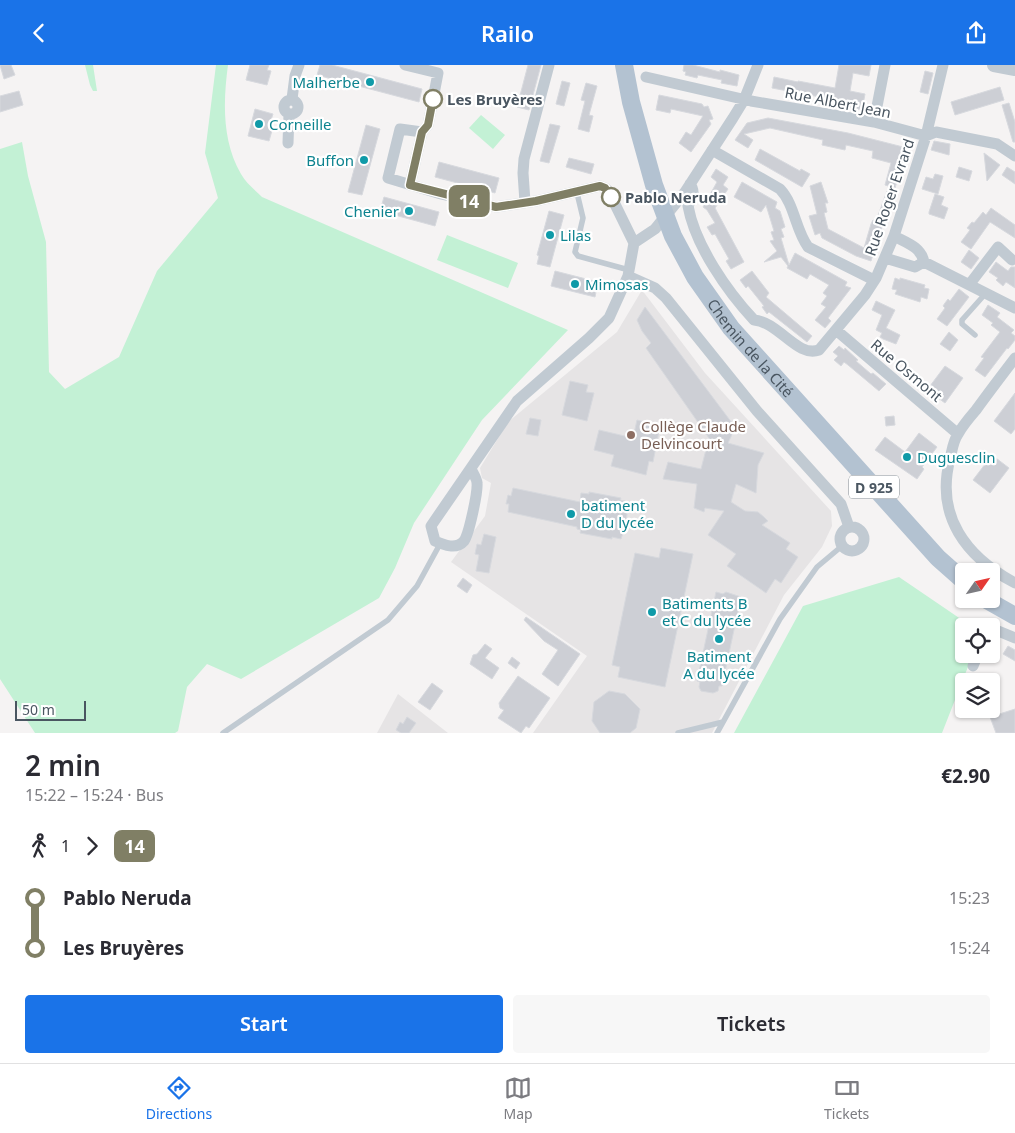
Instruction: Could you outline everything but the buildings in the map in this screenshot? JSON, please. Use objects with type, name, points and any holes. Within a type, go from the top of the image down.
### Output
[{"type":"main road","name":"Chemin de la Cité","points":[[624,65],[631,102],[654,185],[673,236],[695,277],[730,328],[938,558],[955,573]]},
{"type":"main road","points":[[1000,608],[1015,616]]},
{"type":"street","points":[[288,143],[290,114],[297,111],[299,107],[296,101],[292,99],[295,76],[299,65]]},
{"type":"street","points":[[405,65],[438,73],[428,125],[422,132],[410,185]]},
{"type":"street","points":[[525,202],[524,159],[549,65]]},
{"type":"street","points":[[634,243],[655,229],[666,218],[690,184],[744,99],[758,65]]},
{"type":"street","points":[[874,122],[884,65]]},
{"type":"street","name":"Rue Roger Evrard","points":[[819,350],[865,295],[885,257],[894,236],[926,136],[943,65]]},
{"type":"street","points":[[994,65],[1015,69]]},
{"type":"street","name":"Rue Albert Jean","points":[[646,77],[744,99],[874,122],[926,136],[936,132],[997,144],[1015,156]]},
{"type":"street","points":[[422,132],[400,129],[388,178],[496,207],[577,193],[595,187],[605,188],[634,243],[628,273],[609,318],[517,401],[431,526],[435,541],[447,547],[464,541],[470,527],[477,483],[471,469]]},
{"type":"street","points":[[712,150],[780,189],[787,197],[801,237],[808,247],[874,279]]},
{"type":"street","name":"Chemin de la Cité","points":[[690,184],[693,188],[693,197],[688,206],[690,221],[720,277],[746,312],[754,320],[762,320],[770,324],[804,350],[814,352],[819,350]]},
{"type":"street","points":[[894,236],[918,249],[922,254],[924,262],[1015,308]]},
{"type":"street","points":[[969,285],[998,247],[1012,260]]},
{"type":"street","points":[[885,257],[915,267],[924,262]]},
{"type":"street","points":[[628,273],[666,298],[757,411],[841,504],[849,527]]},
{"type":"street","name":"Rue Osmont","points":[[836,330],[958,434]]},
{"type":"street","points":[[1015,358],[1011,371],[958,434],[947,472],[946,493],[951,519],[959,535],[976,555],[1000,575],[1015,583]]},
{"type":"street","points":[[849,527],[860,529],[864,537],[863,545],[857,550],[849,551],[842,546],[841,535],[849,527]]},
{"type":"street","points":[[1000,632],[1015,638]]},
{"type":"lane","points":[[577,193],[583,218],[575,252],[578,257],[628,273]]},
{"type":"lane","points":[[975,335],[962,324],[962,320],[986,293]]},
{"type":"lane","points":[[223,733],[388,620],[417,586],[440,544]]},
{"type":"lane","points":[[717,733],[780,619],[817,567],[842,546]]},
{"type":"lane","points":[[678,733],[723,722]]},
{"type":"shaded area","points":[[642,290],[705,373],[831,511],[832,526],[822,547],[784,595],[712,733],[533,733],[587,656],[451,562],[485,516],[491,483],[482,478],[480,468],[508,422],[617,332]]},
{"type":"shaded area","points":[[398,694],[448,733],[377,733]]},
{"type":"green space","points":[[85,65],[93,65],[97,91],[93,91],[90,85]]},
{"type":"green space","points":[[216,65],[228,65],[225,107],[230,148],[241,174],[262,197],[568,330],[482,420],[414,523],[395,568],[379,598],[241,679],[207,664],[187,687],[178,731],[175,733],[35,733],[0,679],[0,149],[22,142],[28,176],[46,242],[49,372],[65,389],[119,357],[157,271],[218,198],[205,153]]},
{"type":"green space","points":[[481,115],[505,135],[493,149],[469,128]]},
{"type":"green space","points":[[447,235],[518,263],[508,288],[437,260]]},
{"type":"green space","points":[[899,577],[959,618],[955,618],[955,663],[969,663],[966,673],[955,673],[955,700],[942,733],[734,733],[803,606]]},
{"type":"bus line","name":"14","points":[[433,99],[428,125],[422,132],[410,185],[496,207],[577,193],[600,186],[609,192],[611,197]]},
{"type":"place","name":"Malherbe","points":[[370,82]]},
{"type":"place","name":"Les Bruyères","points":[[433,99]]},
{"type":"place","name":"Corneille","points":[[259,124]]},
{"type":"place","name":"Buffon","points":[[364,160]]},
{"type":"place","name":"Pablo Neruda","points":[[611,197]]},
{"type":"place","name":"Chenier","points":[[409,211]]},
{"type":"place","name":"Lilas","points":[[550,235]]},
{"type":"place","name":"Mimosas","points":[[575,284]]},
{"type":"place","name":"Collège Claude Delvincourt","points":[[631,435]]},
{"type":"place","name":"Duguesclin","points":[[907,457]]},
{"type":"place","name":"batiment D du lycée","points":[[571,514]]},
{"type":"place","name":"Batiments B et C du lycée","points":[[652,612]]},
{"type":"place","name":"Batiment A du lycée","points":[[719,639]]}]
